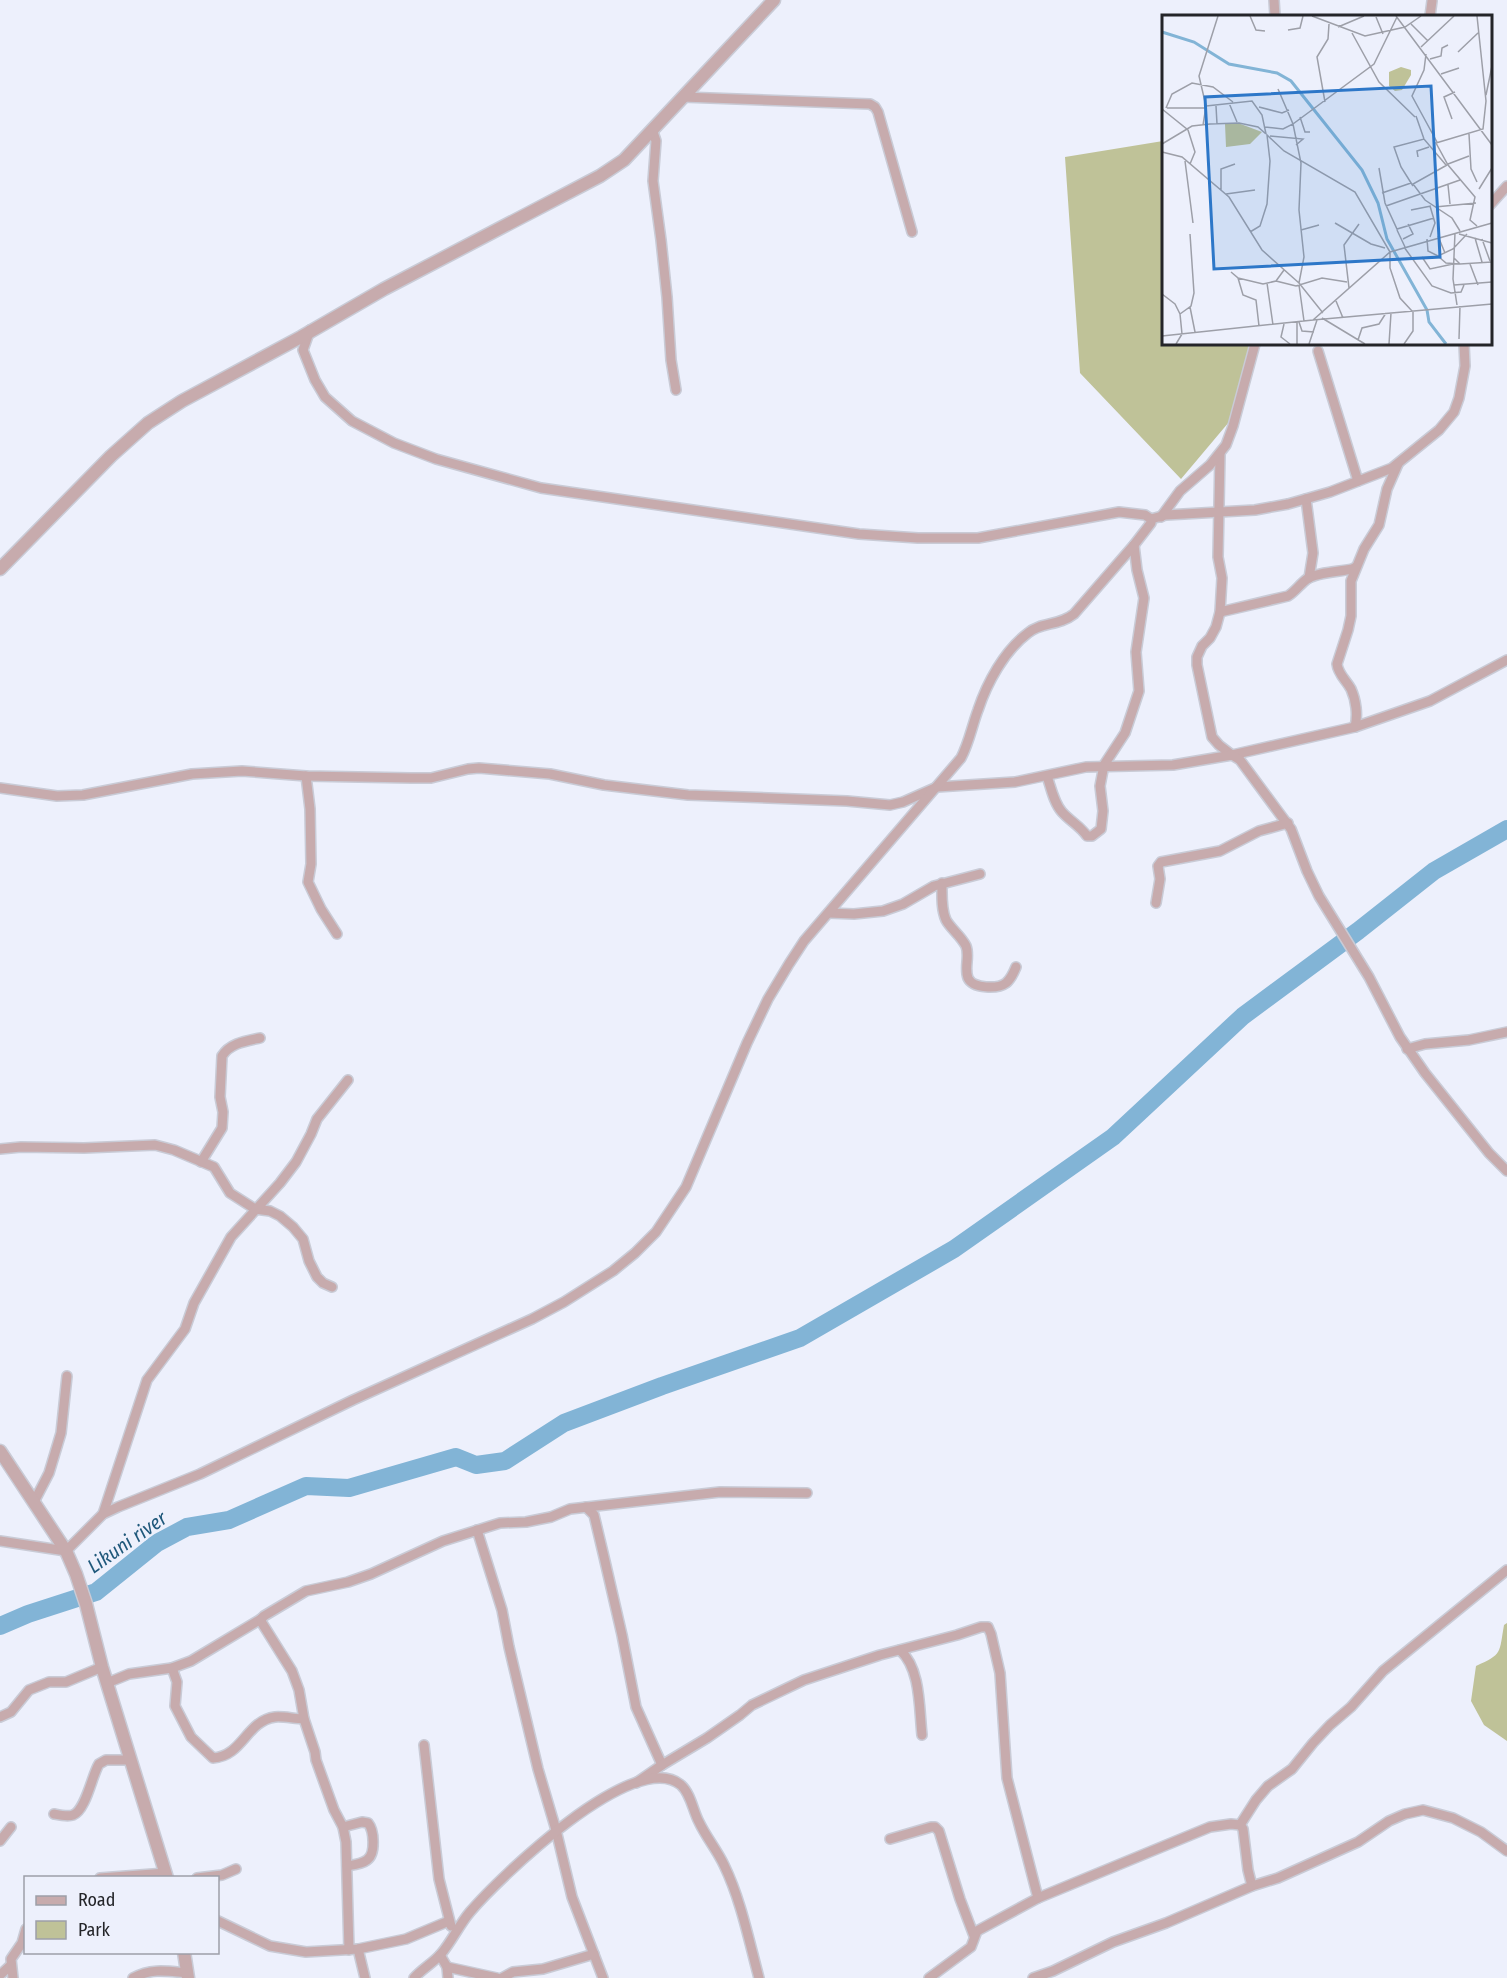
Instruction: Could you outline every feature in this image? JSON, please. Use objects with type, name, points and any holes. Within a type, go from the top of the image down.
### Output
[{"type":"street","points":[[0,569],[111,456],[148,423],[182,400],[301,337],[384,289],[600,176],[624,160],[774,0]]},
{"type":"street","points":[[1274,0],[1275,15]]},
{"type":"street","points":[[1430,15],[1431,0]]},
{"type":"street","points":[[683,96],[870,104],[878,112],[912,232]]},
{"type":"street","points":[[652,129],[656,141],[652,181],[661,240],[671,360],[676,390]]},
{"type":"street","points":[[1492,205],[1507,186]]},
{"type":"street","points":[[310,330],[303,350],[315,380],[325,397],[352,421],[394,442],[436,459],[541,488],[858,534],[918,538],[978,538],[1119,512],[1156,518],[1255,510],[1306,499],[1358,481],[1398,464],[1439,430],[1454,412],[1465,366],[1464,345]]},
{"type":"street","points":[[66,1551],[103,1514],[200,1474],[353,1400],[532,1319],[613,1271],[636,1253],[656,1232],[686,1187],[768,999],[804,941],[962,758],[986,690],[1014,646],[1035,629],[1066,620],[1180,491],[1220,454],[1233,426],[1255,345]]},
{"type":"street","points":[[1318,351],[1358,481]]},
{"type":"street","points":[[1220,454],[1218,513],[1218,557],[1222,578],[1220,612],[1216,627],[1197,657],[1212,737],[1240,760],[1288,823],[1319,896],[1369,977],[1388,1017],[1407,1048],[1482,1144],[1507,1172]]},
{"type":"street","points":[[1355,727],[1356,708],[1351,689],[1338,670],[1337,664],[1348,630],[1351,581],[1364,549],[1379,525],[1387,489],[1398,464]]},
{"type":"street","points":[[1306,499],[1313,553],[1309,578]]},
{"type":"street","points":[[1047,776],[1062,812],[1081,827],[1086,836],[1092,836],[1101,829],[1103,812],[1100,786],[1104,765],[1125,733],[1138,691],[1136,652],[1144,598],[1134,545]]},
{"type":"street","points":[[1220,612],[1288,596],[1297,591],[1309,578],[1352,570],[1356,567]]},
{"type":"street","points":[[0,788],[67,796],[90,794],[192,774],[242,771],[306,776],[431,778],[479,768],[550,774],[604,785],[688,795],[847,801],[890,805],[903,802],[937,787],[1015,782],[1104,765],[1173,765],[1232,755],[1355,727],[1430,701],[1507,660]]},
{"type":"street","points":[[306,776],[310,809],[311,864],[308,882],[337,934]]},
{"type":"street","points":[[1156,903],[1160,879],[1158,866],[1161,862],[1220,851],[1259,831],[1288,823]]},
{"type":"street","points":[[829,913],[854,914],[883,911],[903,904],[942,883],[980,874]]},
{"type":"street","points":[[942,883],[946,919],[966,945],[968,977],[972,982],[978,986],[1000,985],[1008,982],[1016,967]]},
{"type":"street","points":[[1407,1048],[1469,1040],[1507,1032]]},
{"type":"street","points":[[201,1162],[222,1128],[223,1112],[220,1097],[222,1056],[225,1050],[232,1046],[260,1038]]},
{"type":"street","points":[[103,1514],[147,1380],[185,1329],[194,1303],[231,1237],[296,1162],[317,1119],[348,1080]]},
{"type":"street","points":[[0,1149],[155,1145],[174,1150],[214,1167],[230,1193],[255,1209],[270,1211],[280,1216],[293,1227],[303,1239],[317,1278],[332,1287]]},
{"type":"street","points":[[34,1502],[49,1473],[61,1433],[67,1376]]},
{"type":"street","points":[[0,1451],[66,1551],[81,1588],[102,1667],[167,1875],[145,1876]]},
{"type":"street","points":[[107,1683],[129,1674],[172,1668],[212,1650],[306,1591],[348,1582],[371,1574],[420,1551],[500,1523],[551,1517],[570,1509],[720,1492],[807,1493]]},
{"type":"street","points":[[586,1507],[594,1515],[636,1707],[662,1765]]},
{"type":"street","points":[[477,1530],[502,1610],[538,1769],[572,1896],[603,1978]]},
{"type":"street","points":[[0,1541],[66,1551]]},
{"type":"street","points":[[1240,1826],[1256,1800],[1268,1786],[1292,1769],[1313,1743],[1351,1707],[1383,1671],[1507,1570]]},
{"type":"street","points":[[261,1619],[292,1671],[299,1690],[304,1719],[316,1760],[334,1810],[343,1827],[354,1950],[365,1978]]},
{"type":"street","points":[[414,1978],[440,1955],[469,1913],[508,1873],[549,1839],[556,1830],[589,1805],[636,1783],[707,1738],[752,1705],[829,1671],[981,1627],[990,1629],[1000,1673],[1007,1778],[1038,1898]]},
{"type":"street","points":[[900,1650],[908,1657],[913,1671],[922,1735]]},
{"type":"street","points":[[0,1717],[11,1712],[29,1690],[49,1682],[66,1683],[102,1667]]},
{"type":"street","points":[[172,1668],[177,1682],[175,1706],[191,1737],[213,1758],[220,1758],[239,1746],[255,1725],[274,1717],[304,1719]]},
{"type":"street","points":[[424,1745],[439,1879],[454,1934]]},
{"type":"street","points":[[54,1814],[72,1816],[76,1814],[86,1797],[99,1764],[106,1760],[130,1760]]},
{"type":"street","points":[[636,1783],[665,1779],[681,1786],[687,1792],[703,1831],[714,1846],[732,1883],[759,1978]]},
{"type":"street","points":[[1033,1978],[1053,1971],[1113,1942],[1166,1923],[1252,1886],[1278,1878],[1350,1846],[1389,1821],[1405,1814],[1423,1810],[1453,1818],[1480,1832],[1507,1851]]},
{"type":"street","points":[[343,1827],[362,1822],[368,1823],[371,1827],[372,1854],[367,1860],[347,1866]]},
{"type":"street","points":[[929,1978],[971,1947],[977,1931],[1038,1898],[1209,1827],[1231,1824],[1240,1826],[1245,1834],[1248,1870],[1252,1886]]},
{"type":"street","points":[[0,1841],[11,1827]]},
{"type":"street","points":[[890,1839],[931,1827],[939,1831],[974,1936]]},
{"type":"street","points":[[214,1876],[236,1869]]},
{"type":"street","points":[[219,1921],[270,1946],[306,1952],[354,1950],[414,1937],[449,1921]]},
{"type":"street","points":[[13,1978],[11,1965],[13,1955],[24,1936]]},
{"type":"street","points":[[133,1978],[155,1970],[187,1976],[184,1954]]},
{"type":"street","points":[[502,1978],[513,1972],[543,1969],[594,1954]]},
{"type":"street","points":[[440,1955],[447,1967],[448,1978]]},
{"type":"street","points":[[0,1975],[11,1965]]},
{"type":"street","points":[[447,1967],[497,1978]]},
{"type":"green space","points":[[1162,141],[1162,345],[1250,345],[1229,422],[1181,479],[1080,373],[1065,157]]},
{"type":"green space","points":[[1507,1623],[1507,1741],[1484,1725],[1471,1701],[1476,1666],[1498,1652],[1504,1625]]},
{"type":"waterway","name":"Likuni river","points":[[0,1626],[28,1614],[96,1592],[157,1543],[187,1527],[229,1520],[306,1486],[349,1488],[456,1457],[476,1465],[505,1461],[564,1423],[800,1338],[954,1249],[1113,1137],[1243,1016],[1358,931],[1434,871],[1507,829]]}]
